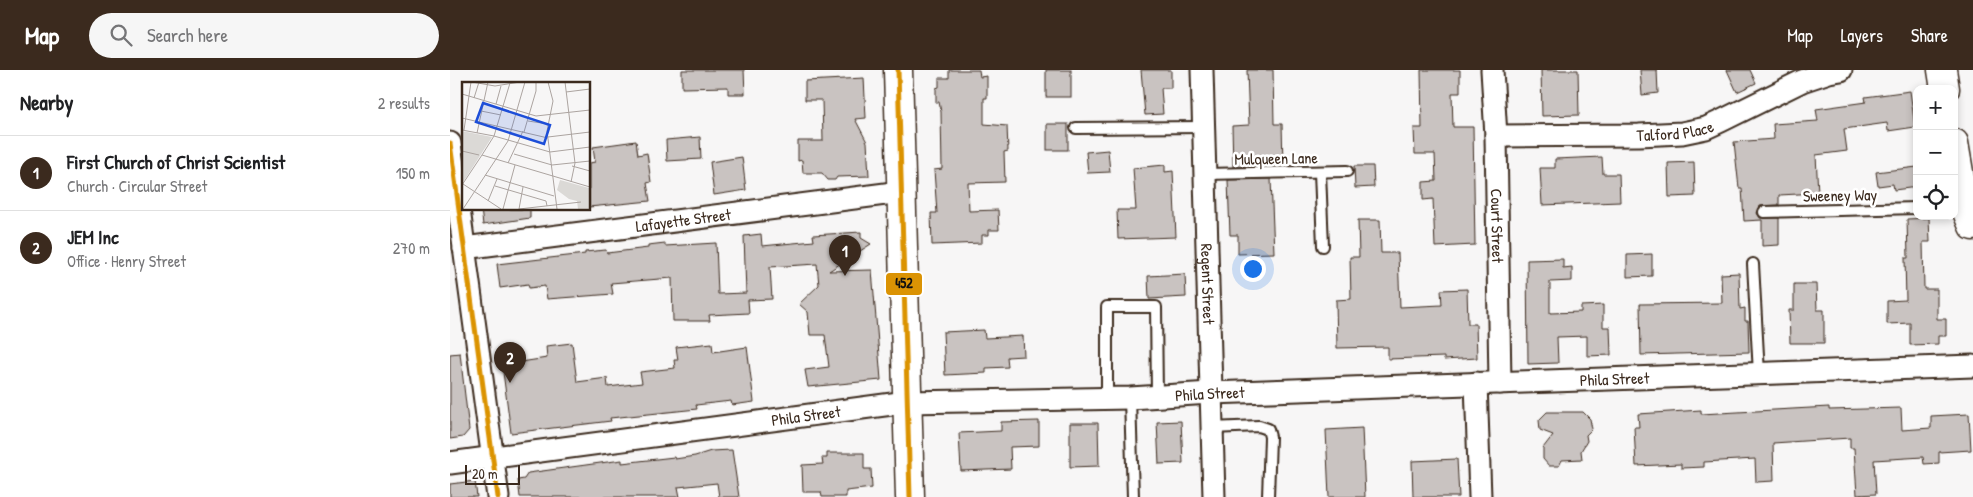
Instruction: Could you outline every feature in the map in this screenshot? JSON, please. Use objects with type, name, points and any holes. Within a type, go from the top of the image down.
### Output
[{"type":"street","points":[[898,70],[910,497]]},
{"type":"street","name":"Regent Street","points":[[1202,70],[1214,497]]},
{"type":"street","name":"Court Street","points":[[1492,70],[1496,136],[1500,383]]},
{"type":"street","name":"Talford Place","points":[[1496,136],[1682,133],[1714,124],[1802,81],[1841,70]]},
{"type":"street","points":[[1942,70],[1944,85]]},
{"type":"street","points":[[450,143],[498,497]]},
{"type":"street","points":[[1958,171],[1964,213]]},
{"type":"street","name":"Lafayette Street","points":[[464,248],[902,192]]},
{"type":"street","name":"Phila Street","points":[[450,462],[907,402],[1130,398],[1211,393],[1973,366]]},
{"type":"street","points":[[1476,384],[1480,497]]},
{"type":"lane","points":[[1076,128],[1204,127]]},
{"type":"lane","name":"Mulqueen Lane","points":[[1205,174],[1347,171]]},
{"type":"lane","points":[[1320,172],[1323,246]]},
{"type":"lane","name":"Sweeney Way","points":[[1764,212],[1913,208]]},
{"type":"lane","points":[[1753,264],[1759,374]]},
{"type":"lane","points":[[1106,398],[1107,307],[1156,307],[1157,396]]},
{"type":"lane","points":[[1130,398],[1133,497]]},
{"type":"lane","points":[[1212,428],[1259,426],[1268,428],[1270,437],[1268,497]]},
{"type":"building","points":[[682,70],[744,70],[745,94],[728,94],[728,87],[682,88]]},
{"type":"building","points":[[949,70],[979,70],[980,77],[987,76],[987,98],[984,98],[984,124],[1007,126],[1008,151],[1004,152],[1005,182],[968,183],[969,211],[998,210],[999,230],[989,230],[989,235],[982,235],[982,243],[932,245],[931,213],[937,213],[934,170],[942,169],[941,112],[939,102],[936,102],[936,88],[939,87],[939,78],[949,78]]},
{"type":"building","points":[[1046,70],[1071,70],[1071,97],[1046,97]]},
{"type":"building","points":[[1141,70],[1171,70],[1171,88],[1161,88],[1163,114],[1145,115]]},
{"type":"building","points":[[1247,70],[1273,70],[1274,124],[1282,124],[1283,165],[1233,167],[1232,126],[1249,125]]},
{"type":"building","points":[[1421,70],[1460,70],[1460,93],[1452,93],[1453,127],[1473,127],[1475,245],[1435,247],[1433,199],[1423,200],[1423,182],[1436,181],[1435,154],[1415,154],[1414,128],[1422,128]]},
{"type":"building","points":[[1541,70],[1578,70],[1579,115],[1542,116]]},
{"type":"building","points":[[1640,70],[1657,70],[1658,93],[1642,95]]},
{"type":"building","points":[[1727,70],[1750,70],[1756,83],[1737,92]]},
{"type":"building","points":[[864,78],[866,118],[855,119],[867,142],[869,176],[837,177],[835,180],[828,180],[822,173],[803,173],[802,160],[798,161],[798,141],[823,141],[822,100],[805,100],[805,81]]},
{"type":"building","points":[[1910,91],[1913,127],[1888,131],[1887,123],[1844,129],[1847,151],[1816,155],[1818,193],[1779,195],[1779,205],[1760,206],[1757,213],[1760,218],[1779,218],[1779,245],[1762,246],[1762,220],[1744,221],[1742,188],[1739,188],[1734,142],[1774,139],[1773,124],[1818,121],[1816,109],[1866,102],[1865,97]]},
{"type":"building","points":[[1047,124],[1068,124],[1068,150],[1047,150]]},
{"type":"building","points":[[700,137],[701,159],[667,161],[666,140]]},
{"type":"building","points":[[636,141],[638,155],[647,153],[651,182],[647,183],[650,201],[590,207],[590,163],[595,162],[593,147]]},
{"type":"building","points":[[1108,150],[1110,172],[1088,173],[1086,152]]},
{"type":"building","points":[[742,157],[746,190],[714,195],[710,162]]},
{"type":"building","points":[[1602,157],[1603,174],[1619,174],[1620,202],[1542,205],[1540,168],[1555,168],[1555,159]]},
{"type":"building","points":[[1694,162],[1695,196],[1669,197],[1668,163]]},
{"type":"building","points":[[1165,165],[1165,172],[1173,171],[1176,237],[1118,239],[1117,210],[1136,210],[1133,168]]},
{"type":"building","points":[[1354,166],[1373,166],[1374,187],[1355,188]]},
{"type":"building","points":[[1913,167],[1913,188],[1894,190],[1893,184],[1878,186],[1876,172]]},
{"type":"building","points":[[1271,179],[1274,253],[1238,254],[1238,235],[1230,235],[1228,180]]},
{"type":"building","points":[[481,210],[530,210],[530,218],[483,225]]},
{"type":"building","points":[[1907,219],[1929,220],[1930,242],[1923,242],[1924,289],[1937,289],[1937,319],[1946,319],[1946,336],[1938,336],[1938,344],[1910,345],[1910,323],[1887,324],[1887,301],[1906,300],[1905,258],[1908,258]]},
{"type":"building","points":[[1358,220],[1380,220],[1381,253],[1398,253],[1400,307],[1442,305],[1441,290],[1467,289],[1468,324],[1476,324],[1477,358],[1444,360],[1444,357],[1388,359],[1388,347],[1337,348],[1336,300],[1351,299],[1350,257],[1359,257]]},
{"type":"building","points":[[861,232],[861,238],[871,244],[829,271],[872,270],[881,380],[808,387],[805,370],[829,367],[825,335],[810,335],[808,312],[799,304],[819,285],[817,264],[770,267],[772,299],[748,300],[749,313],[709,315],[710,321],[673,321],[672,278],[611,283],[613,294],[547,299],[545,286],[529,288],[528,284],[500,288],[497,264],[585,254],[585,252],[606,250],[607,253],[648,248],[648,245],[665,243],[665,246],[716,243],[718,294],[746,293],[744,236],[761,234],[762,246],[814,241],[813,235]]},
{"type":"building","points":[[1652,254],[1652,276],[1627,277],[1627,255]]},
{"type":"building","points":[[1563,259],[1563,268],[1572,267],[1572,281],[1550,282],[1550,313],[1581,312],[1581,306],[1603,305],[1603,327],[1610,327],[1611,355],[1587,356],[1587,336],[1557,337],[1558,363],[1528,364],[1527,260]]},
{"type":"building","points":[[1739,273],[1740,309],[1745,308],[1745,321],[1748,321],[1749,352],[1641,355],[1640,304],[1722,303],[1721,274]]},
{"type":"building","points":[[1185,274],[1186,297],[1149,299],[1148,276]]},
{"type":"building","points":[[1794,284],[1816,284],[1817,310],[1824,310],[1824,343],[1790,343],[1789,310],[1794,310]]},
{"type":"building","points":[[984,330],[985,338],[1023,336],[1024,356],[1007,357],[1008,367],[986,368],[986,373],[945,375],[943,332]]},
{"type":"building","points":[[572,343],[577,382],[607,378],[608,387],[642,383],[640,372],[675,368],[674,360],[678,360],[676,347],[712,343],[713,352],[747,347],[754,402],[732,405],[731,401],[696,405],[697,409],[610,418],[611,421],[511,433],[503,372],[508,371],[508,364],[547,358],[546,346]]},
{"type":"building","points":[[460,353],[469,430],[463,437],[450,439],[450,354]]},
{"type":"building","points":[[1829,407],[1829,410],[1901,408],[1902,430],[1931,428],[1931,416],[1969,414],[1971,450],[1939,452],[1939,463],[1924,464],[1923,457],[1874,460],[1876,494],[1857,495],[1854,448],[1850,448],[1850,438],[1773,443],[1774,481],[1756,482],[1755,459],[1704,462],[1704,467],[1681,468],[1681,464],[1636,466],[1634,427],[1639,427],[1638,414],[1701,410],[1701,414]]},
{"type":"building","points":[[1547,412],[1583,412],[1590,419],[1592,429],[1586,435],[1587,441],[1581,451],[1582,459],[1562,460],[1559,466],[1549,466],[1543,459],[1543,448],[1553,435],[1540,430],[1539,420]]},
{"type":"building","points":[[1039,421],[1039,446],[1010,447],[1011,469],[961,471],[959,433],[1001,431],[1001,422]]},
{"type":"building","points":[[1181,421],[1183,463],[1159,464],[1157,422]]},
{"type":"building","points":[[1070,423],[1098,423],[1099,466],[1070,467]]},
{"type":"building","points":[[1362,428],[1365,497],[1329,497],[1326,430]]},
{"type":"building","points":[[732,450],[739,497],[719,497],[717,483],[678,487],[680,497],[520,497],[518,480],[524,479],[528,473],[622,460],[622,463],[674,457],[675,459],[711,451]]},
{"type":"building","points":[[827,453],[864,453],[864,469],[871,469],[872,488],[846,491],[846,497],[822,497],[821,492],[803,492],[802,465],[823,464],[822,458],[827,458]]},
{"type":"building","points":[[1457,459],[1459,497],[1413,497],[1412,461]]},
{"type":"building","points":[[475,481],[477,497],[450,497],[450,484]]},
{"type":"transit line","name":"452","points":[[898,70],[910,497]]},
{"type":"transit line","name":"452","points":[[450,143],[498,497]]},
{"type":"place","name":"First Church of Christ Scientist","points":[[845,276]]},
{"type":"place","name":"JEM Inc","points":[[510,383]]}]
